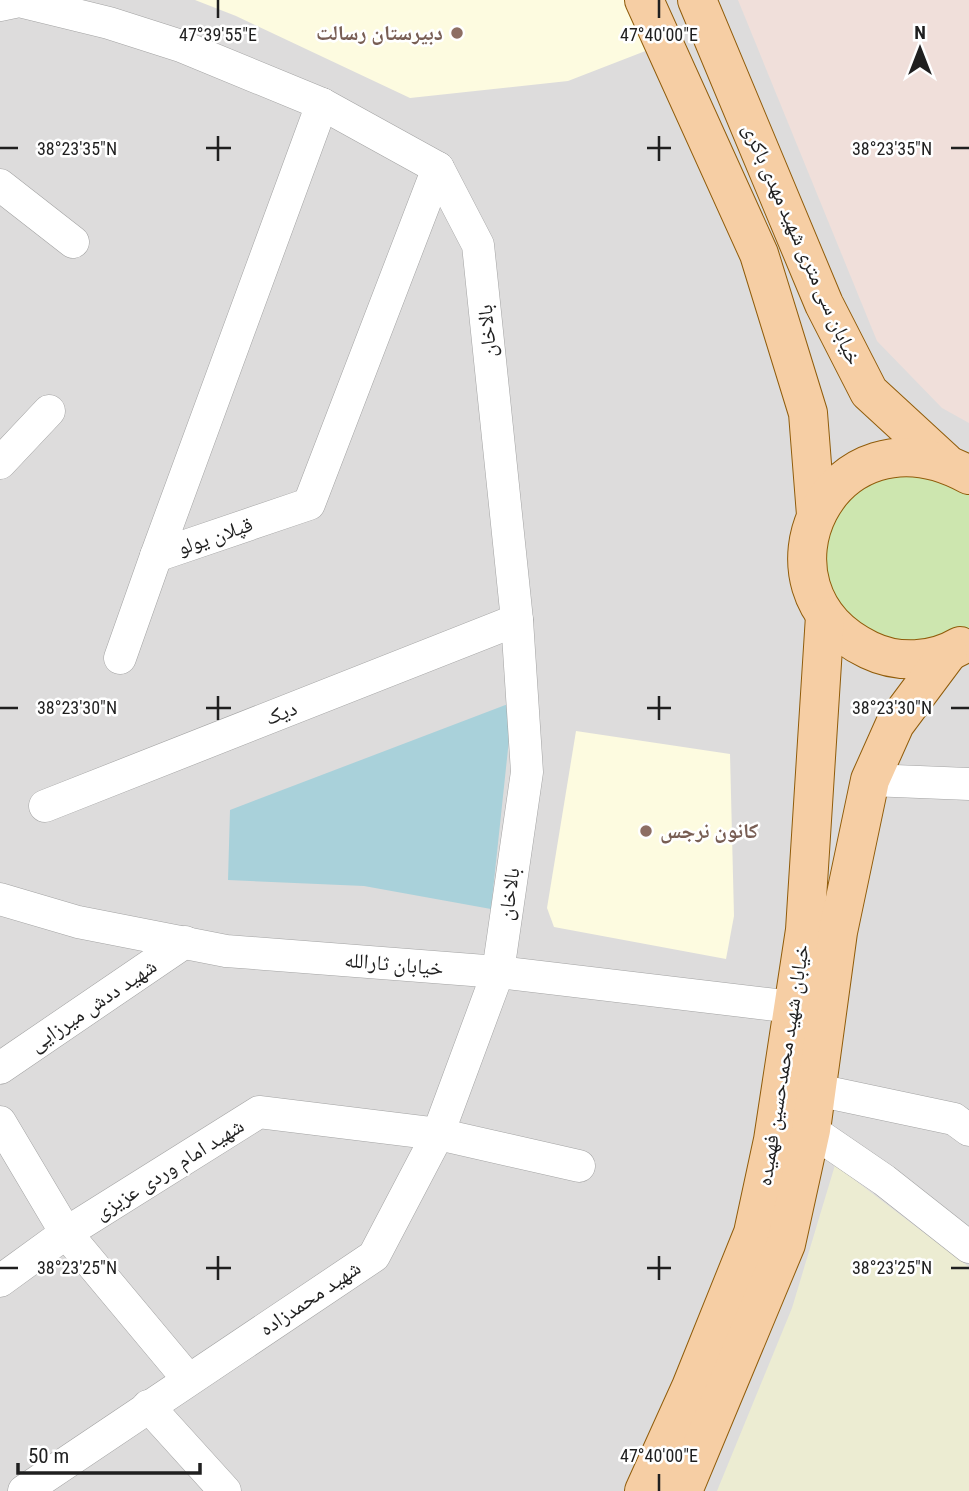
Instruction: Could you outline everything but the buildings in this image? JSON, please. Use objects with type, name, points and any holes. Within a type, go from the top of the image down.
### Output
[{"type":"main road","name":"خیابان سی متری شهید مهدی باکری","points":[[644,0],[759,254],[808,413],[816,515]]},
{"type":"main road","name":"خیابان سی متری شهید مهدی باکری","points":[[697,0],[824,304],[869,392],[957,468]]},
{"type":"main road","points":[[957,468],[907,456],[870,463],[848,476],[829,494],[816,515],[807,549],[810,584],[825,617],[850,641],[882,657],[915,660],[959,647]]},
{"type":"main road","name":"خیابان شهید محمدحسین فهمیده","points":[[644,1491],[691,1387],[753,1233],[773,1140],[806,930],[825,617]]},
{"type":"main road","name":"خیابان شهید محمدحسین فهمیده","points":[[683,1491],[786,1244],[811,1130],[838,932],[870,780],[895,724],[959,647]]},
{"type":"street","points":[[0,5],[19,1],[109,23],[181,46],[322,104],[438,168]]},
{"type":"street","name":"قپلان یولو","points":[[156,556],[322,104]]},
{"type":"street","name":"قپلان یولو","points":[[156,556],[309,504],[438,168]]},
{"type":"street","name":"بالاخان","points":[[438,168],[478,245],[517,620],[527,772],[498,972]]},
{"type":"street","points":[[0,185],[73,242]]},
{"type":"street","points":[[0,463],[49,411]]},
{"type":"street","points":[[120,658],[156,556]]},
{"type":"street","name":"دیک","points":[[45,806],[517,620]]},
{"type":"street","points":[[870,780],[969,784]]},
{"type":"street","name":"خیابان ثارالله","points":[[0,899],[78,922],[226,951],[498,972],[793,1007]]},
{"type":"street","name":"شهید ددش میرزایی","points":[[0,1068],[186,943]]},
{"type":"street","name":"شهید محمدزاده","points":[[24,1491],[374,1256],[438,1134],[498,972]]},
{"type":"street","points":[[817,1090],[954,1119],[969,1130]]},
{"type":"street","name":"شهید امام وردی عزیزی","points":[[0,1282],[66,1233],[259,1112],[438,1134],[579,1166]]},
{"type":"street","points":[[0,1122],[66,1233],[188,1379]]},
{"type":"street","points":[[811,1130],[884,1180],[969,1247]]},
{"type":"street","points":[[148,1406],[225,1491]]},
{"type":"shaded area","points":[[0,0],[969,0],[969,1491],[0,1491]]},
{"type":"shaded area","name":"دبیرستان رسالت","points":[[195,0],[629,0],[648,50],[568,81],[410,98],[236,16]]},
{"type":"shaded area","points":[[738,0],[969,0],[969,423],[942,408],[877,341]]},
{"type":"shaded area","name":"کانون نرجس","points":[[576,731],[730,754],[734,916],[726,959],[554,927],[547,908]]},
{"type":"green space","points":[[888,470],[969,489],[969,627],[964,632],[910,649],[856,631],[824,584],[825,528],[839,502]]},
{"type":"green space","points":[[835,1165],[969,1267],[969,1491],[717,1491],[792,1308]]},
{"type":"water","points":[[513,702],[491,909],[364,886],[228,880],[230,810]]},
{"type":"place","name":"دبیرستان رسالت","points":[[457,33]]},
{"type":"place","name":"کانون نرجس","points":[[646,831]]}]
